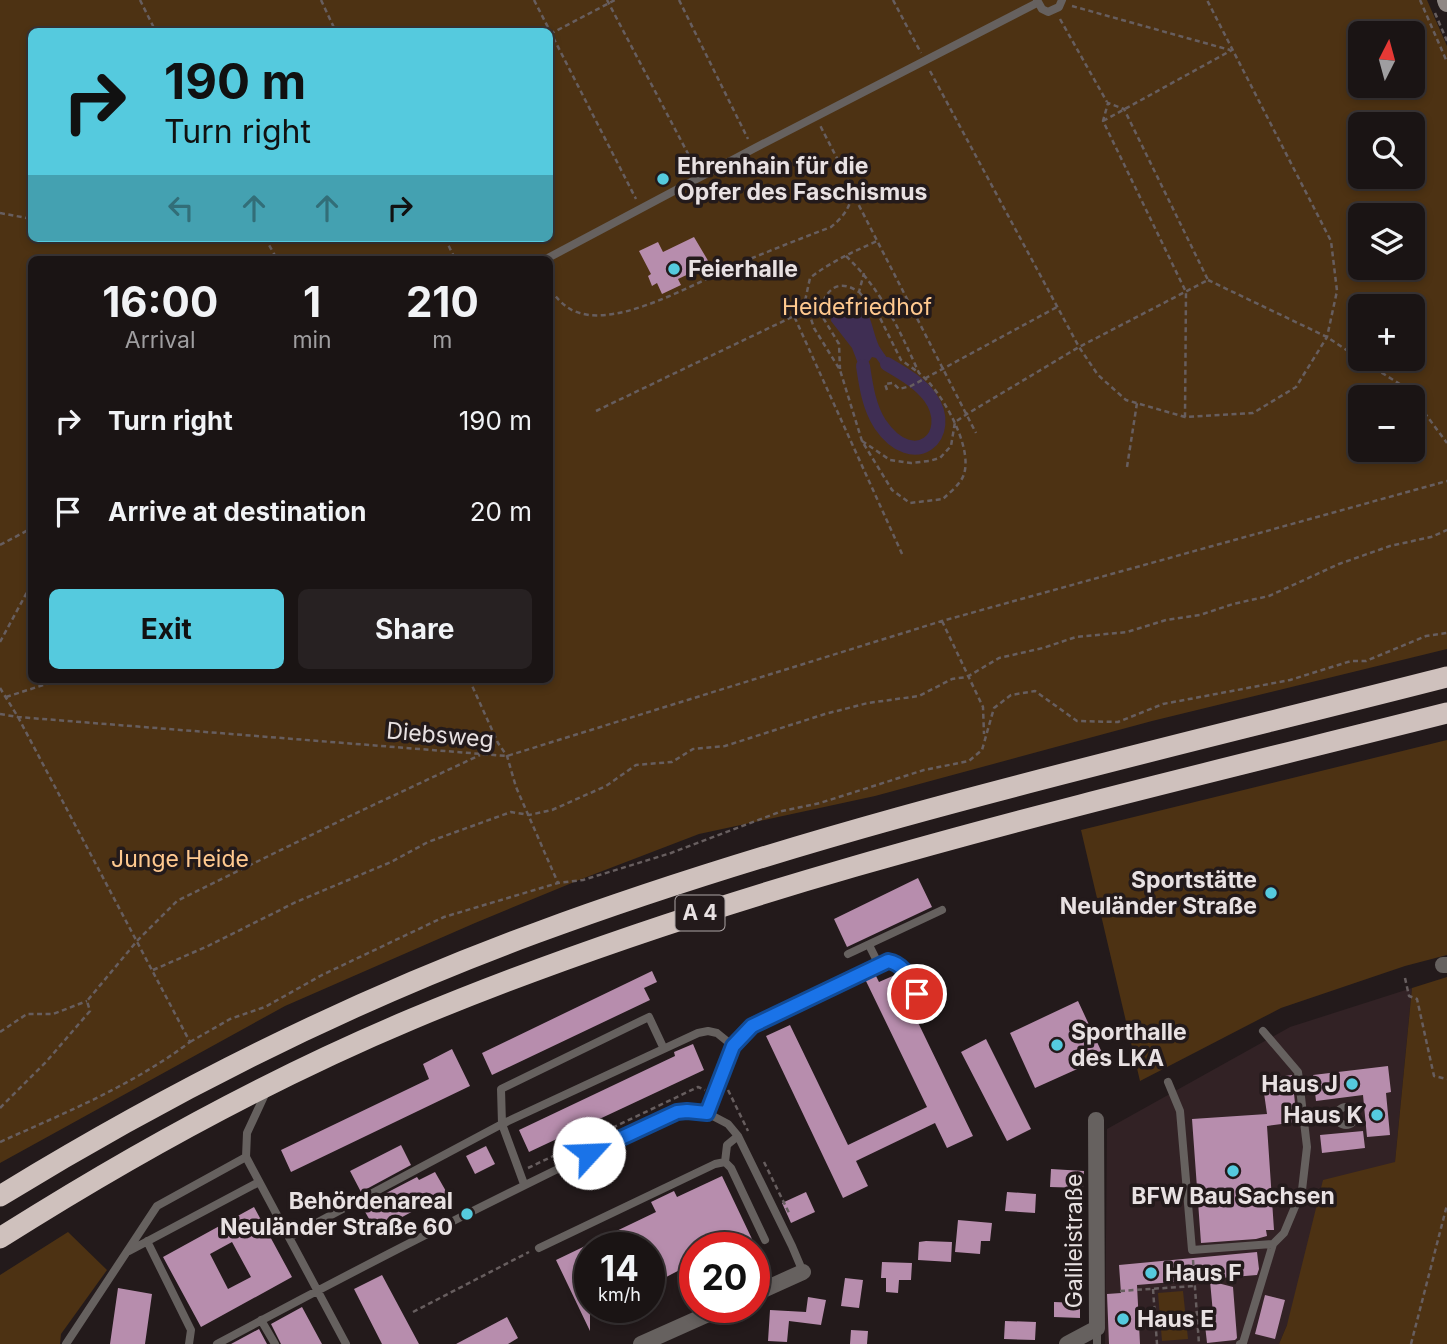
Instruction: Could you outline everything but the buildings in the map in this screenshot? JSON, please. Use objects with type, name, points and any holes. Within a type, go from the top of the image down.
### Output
[{"type":"highway","name":"A 4","points":[[0,1196],[113,1129],[264,1050],[395,989],[579,917],[669,886],[897,819],[1447,677]]},
{"type":"highway","name":"A 4","points":[[0,1238],[142,1154],[269,1086],[409,1020],[629,937],[744,898],[940,841],[1447,713]]},
{"type":"street","name":"Galileistraße","points":[[1067,1344],[1097,1336],[1096,1120]]},
{"type":"street","points":[[770,1287],[803,1272]]},
{"type":"street","points":[[641,1344],[688,1323]]},
{"type":"lane","points":[[552,256],[1037,1],[1042,9],[1055,10],[1062,1]]},
{"type":"lane","points":[[848,954],[942,910]]},
{"type":"lane","points":[[869,944],[878,965]]},
{"type":"lane","points":[[707,1113],[733,1046],[752,1026],[888,961],[903,967],[917,994]]},
{"type":"lane","points":[[524,1184],[502,1124],[501,1089],[649,1017],[664,1049]]},
{"type":"lane","points":[[1240,1344],[1243,1343],[1273,1244],[1284,1233],[1302,1190],[1307,1147],[1298,1072],[1263,1031]]},
{"type":"lane","points":[[290,1237],[502,1124],[698,1033],[717,1033],[733,1046]]},
{"type":"lane","points":[[1168,1082],[1180,1111],[1192,1250],[1273,1244]]},
{"type":"lane","points":[[269,1086],[247,1133],[246,1157],[346,1344]]},
{"type":"lane","points":[[217,1344],[524,1184],[677,1112],[707,1113],[727,1124],[738,1136],[803,1272]]},
{"type":"lane","points":[[1304,1122],[1337,1119]]},
{"type":"lane","points":[[725,1162],[727,1145],[738,1136]]},
{"type":"lane","points":[[66,1344],[157,1206],[246,1157]]},
{"type":"lane","points":[[725,1162],[731,1168],[761,1232]]},
{"type":"lane","points":[[538,1248],[715,1164],[725,1162]]},
{"type":"lane","points":[[128,1251],[259,1182]]},
{"type":"lane","points":[[147,1241],[191,1329],[189,1344]]},
{"type":"lane","points":[[261,1320],[275,1344]]},
{"type":"path","points":[[140,0],[154,28]]},
{"type":"path","points":[[321,0],[334,28]]},
{"type":"path","points":[[534,0],[548,28]]},
{"type":"path","points":[[553,33],[615,0]]},
{"type":"path","points":[[679,0],[752,149]]},
{"type":"path","points":[[893,0],[1057,307],[1098,375],[1126,400],[1185,417],[1253,413],[1296,387],[1327,337],[1337,291],[1331,242],[1207,0]]},
{"type":"path","points":[[1420,0],[1447,62]]},
{"type":"path","points":[[1062,1],[1232,50]]},
{"type":"path","points":[[608,2],[700,178]]},
{"type":"path","points":[[1442,4],[1447,41]]},
{"type":"path","points":[[1055,10],[1108,103],[1124,109],[1208,279],[1327,337],[1348,351]]},
{"type":"path","points":[[553,38],[641,208]]},
{"type":"path","points":[[1103,121],[1232,50]]},
{"type":"path","points":[[1108,103],[1103,121],[1186,292],[1185,417]]},
{"type":"path","points":[[817,117],[851,190],[976,433]]},
{"type":"path","points":[[553,293],[568,310],[591,315],[618,313],[647,305],[831,227],[842,218],[848,207],[851,190]]},
{"type":"path","points":[[0,213],[28,218]]},
{"type":"path","points":[[841,370],[814,328],[805,301],[810,278],[824,267],[877,241]]},
{"type":"path","points":[[846,256],[864,273],[894,319],[919,373]]},
{"type":"path","points":[[859,292],[864,273]]},
{"type":"path","points":[[862,441],[890,460],[911,463],[940,458],[951,446],[955,422],[1079,347],[1208,279]]},
{"type":"path","points":[[805,301],[819,311],[839,344],[841,370],[862,441],[892,490],[910,502],[934,502],[943,499],[965,471],[966,458],[955,422],[926,379],[901,360],[878,314],[859,292],[850,286],[833,287],[825,295],[819,311]]},
{"type":"path","points":[[887,390],[884,384],[893,383],[899,389],[921,382],[1057,307]]},
{"type":"path","points":[[596,411],[794,316],[903,556]]},
{"type":"path","points":[[1379,371],[1406,388],[1447,443]]},
{"type":"path","points":[[1127,467],[1137,403]]},
{"type":"path","name":"Diebsweg","points":[[0,714],[508,756],[942,621],[1447,481]]},
{"type":"path","points":[[0,545],[28,530]]},
{"type":"path","points":[[153,970],[296,902],[391,862],[428,842],[511,812],[529,815],[552,810],[606,786],[636,765],[672,762],[693,749],[725,746],[869,703],[919,696],[952,679],[967,677],[999,658],[1076,637],[1127,632],[1269,596],[1352,560],[1447,530]]},
{"type":"path","points":[[0,642],[28,590]]},
{"type":"path","points":[[942,621],[983,707],[984,738]]},
{"type":"path","points":[[0,1142],[133,1080],[230,1019],[265,1007],[322,975],[444,918],[558,883],[583,880],[671,853],[782,811],[820,803],[923,770],[969,761],[982,750],[994,708],[1011,695],[1035,691],[1077,721],[1118,722],[1163,704],[1290,680],[1351,661],[1366,661],[1426,636],[1447,633]]},
{"type":"path","points":[[5,698],[50,683]]},
{"type":"path","points":[[472,683],[498,743],[508,756],[516,787],[558,883]]},
{"type":"path","points":[[0,688],[18,717],[190,1042]]},
{"type":"path","points":[[0,1032],[27,1014],[53,1014],[87,1001],[137,941],[177,901],[483,754]]},
{"type":"path","points":[[1405,978],[1409,996],[1417,999],[1434,1076],[1447,1079]]},
{"type":"path","points":[[0,1108],[46,1062],[90,1011],[87,1001]]},
{"type":"path","points":[[520,1172],[698,1087],[715,1094]]},
{"type":"path","points":[[1411,1344],[1447,1205]]},
{"type":"path","points":[[414,1312],[538,1248]]},
{"type":"path","points":[[1192,1250],[1199,1344]]},
{"type":"path","points":[[1120,1291],[1195,1286]]},
{"type":"path","points":[[1153,1289],[1157,1344]]},
{"type":"shaded area","points":[[850,297],[863,307],[870,318],[879,346],[889,361],[882,366],[872,357],[867,364],[859,366],[852,348],[831,321],[836,305]]},
{"type":"shaded area","name":"BFW Bau Sachsen","points":[[1412,988],[1395,1162],[1287,1325],[1279,1344],[1105,1344],[1107,1129],[1290,1027]]},
{"type":"green space","points":[[0,0],[1427,0],[1447,46],[1447,649],[1152,721],[875,796],[699,834],[475,923],[285,1006],[0,1163]]},
{"type":"green space","name":"Sportstätte Neuländer Straße","points":[[1447,740],[1447,955],[1405,966],[1281,1008],[1140,1081],[1081,830]]},
{"type":"green space","points":[[1447,977],[1447,1344],[1279,1344],[1287,1325],[1323,1180],[1395,1162],[1412,988]]},
{"type":"green space","points":[[68,1232],[107,1270],[61,1334],[60,1344],[0,1344],[0,1275]]},
{"type":"green space","points":[[1183,1291],[1188,1339],[1162,1341],[1158,1293]]},
{"type":"waterway","points":[[863,366],[871,403],[880,424],[893,439],[906,446],[928,444],[935,435],[938,424],[937,411],[930,397],[916,382],[887,364]]},
{"type":"place","name":"Ehrenhain für die Opfer des Faschismus","points":[[663,179]]},
{"type":"place","name":"Feierhalle","points":[[674,269]]},
{"type":"place","name":"Sportstätte Neuländer Straße","points":[[1271,893]]},
{"type":"place","name":"Sporthalle des LKA","points":[[1057,1045]]},
{"type":"place","name":"Haus J","points":[[1352,1084]]},
{"type":"place","name":"Haus K","points":[[1377,1115]]},
{"type":"place","name":"BFW Bau Sachsen","points":[[1233,1171]]},
{"type":"place","name":"Behördenareal Neuländer Straße 60","points":[[467,1214]]},
{"type":"place","name":"Haus F","points":[[1151,1273]]},
{"type":"place","name":"Haus E","points":[[1123,1319]]},
{"type":"route","points":[[589,1153],[677,1112],[707,1113],[733,1046],[752,1026],[888,961],[903,967],[917,994]]},
{"type":"park label","name":"Heidefriedhof","points":[[857,307]]},
{"type":"park label","name":"Junge Heide","points":[[180,859]]}]
